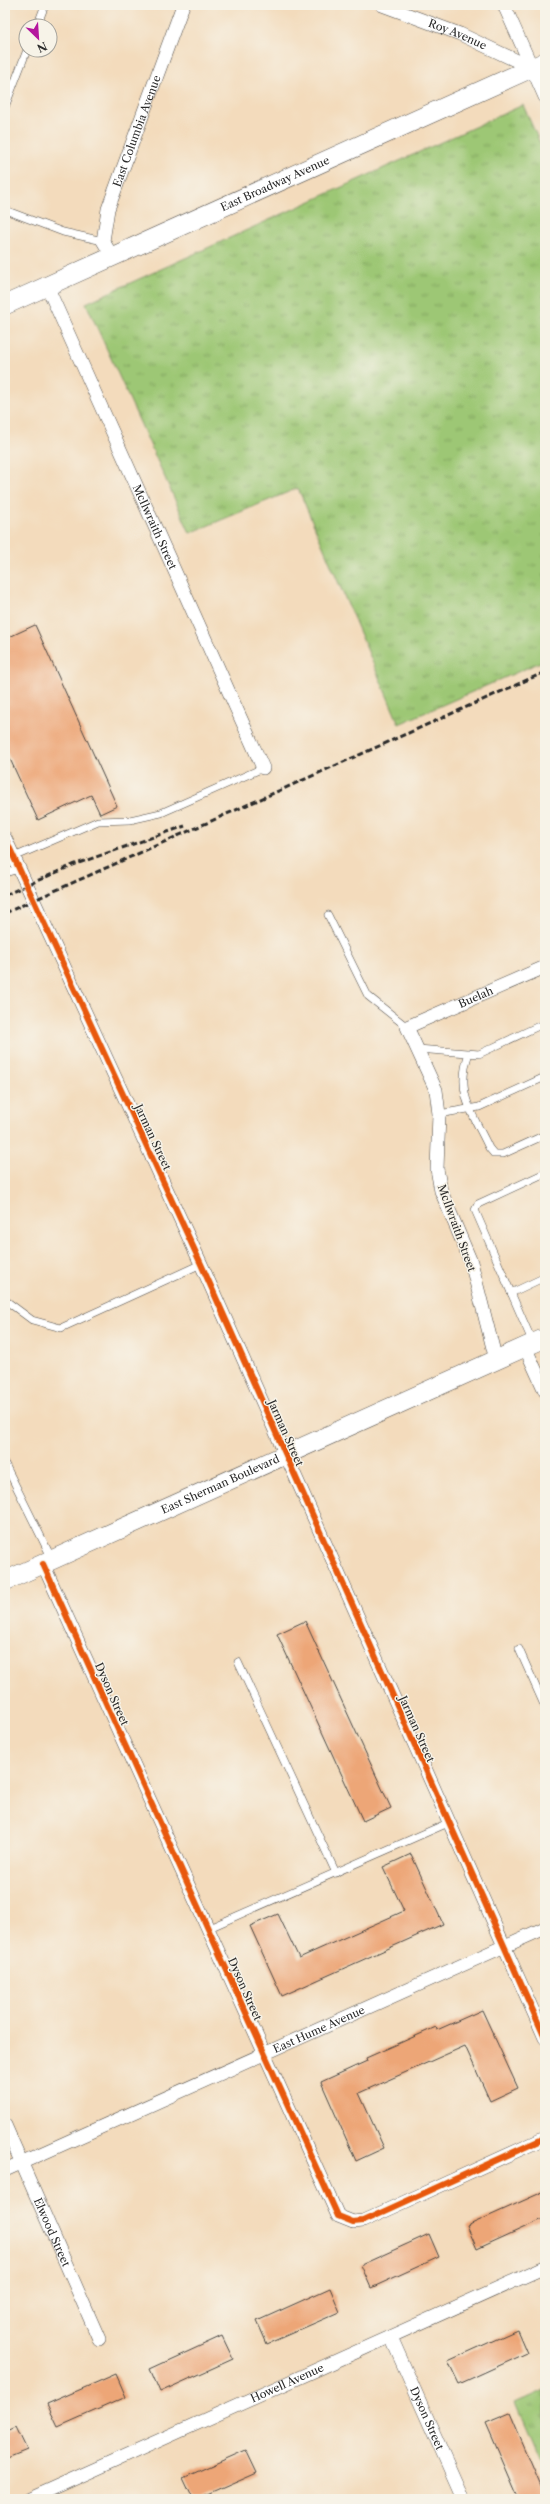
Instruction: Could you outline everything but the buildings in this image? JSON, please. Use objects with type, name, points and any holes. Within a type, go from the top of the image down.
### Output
[{"type":"street","name":"East Columbia Avenue","points":[[108,249],[108,209],[183,5]]},
{"type":"street","name":"Roy Avenue","points":[[382,5],[538,65]]},
{"type":"street","points":[[504,5],[538,65],[545,98]]},
{"type":"street","name":"East Broadway Avenue","points":[[5,304],[47,286],[108,249],[538,65]]},
{"type":"street","name":"McIlwraith Street","points":[[47,286],[262,768]]},
{"type":"street","name":"Jarman Street","points":[[5,838],[201,1264],[284,1456],[545,2038]]},
{"type":"street","name":"Buelah","points":[[407,1027],[545,967]]},
{"type":"street","name":"McIlwraith Street","points":[[407,1027],[436,1090],[439,1114],[437,1169],[441,1191],[471,1262],[496,1360]]},
{"type":"street","points":[[535,1343],[545,1391]]},
{"type":"street","name":"East Sherman Boulevard","points":[[5,1581],[535,1343]]},
{"type":"street","name":"Dyson Street","points":[[47,1561],[207,1929],[334,2210],[344,2220],[353,2222],[363,2220],[545,2138]]},
{"type":"street","name":"East Hume Avenue","points":[[5,2170],[545,1928]]},
{"type":"street","name":"Elwood Street","points":[[5,2125],[99,2339]]},
{"type":"street","name":"Howell Avenue","points":[[29,2499],[545,2267]]},
{"type":"street","name":"Dyson Street","points":[[392,2337],[463,2499]]},
{"type":"lane","points":[[40,18],[45,5]]},
{"type":"lane","points":[[5,107],[24,58]]},
{"type":"lane","points":[[5,210],[108,249]]},
{"type":"lane","points":[[5,873],[16,863],[98,821],[130,820],[161,813],[262,768]]},
{"type":"lane","points":[[328,915],[368,996],[407,1027]]},
{"type":"lane","points":[[418,1049],[479,1054],[545,1023]]},
{"type":"lane","points":[[469,1052],[463,1070],[463,1088],[470,1109],[489,1148],[494,1154],[503,1154],[545,1135]]},
{"type":"lane","points":[[439,1114],[480,1107],[545,1077]]},
{"type":"lane","points":[[535,1343],[511,1293],[475,1210],[478,1204],[545,1173]]},
{"type":"lane","points":[[5,1300],[32,1320],[61,1328],[201,1264]]},
{"type":"lane","points":[[511,1293],[545,1277]]},
{"type":"lane","points":[[5,1464],[47,1561]]},
{"type":"lane","points":[[519,1648],[545,1707]]},
{"type":"lane","points":[[238,1662],[336,1873]]},
{"type":"lane","points":[[207,1929],[448,1823]]},
{"type":"green space","points":[[523,105],[545,154],[545,660],[399,724],[298,488],[190,533],[86,303]]},
{"type":"green space","points":[[545,2390],[545,2470],[516,2403]]},
{"type":"railway","points":[[5,913],[545,672]]},
{"type":"railway","points":[[5,895],[73,865],[185,826]]},
{"type":"cycle path","points":[[5,838],[201,1264],[545,2038]]},
{"type":"cycle path","points":[[43,1564],[338,2216],[353,2222],[363,2221],[545,2138]]}]
